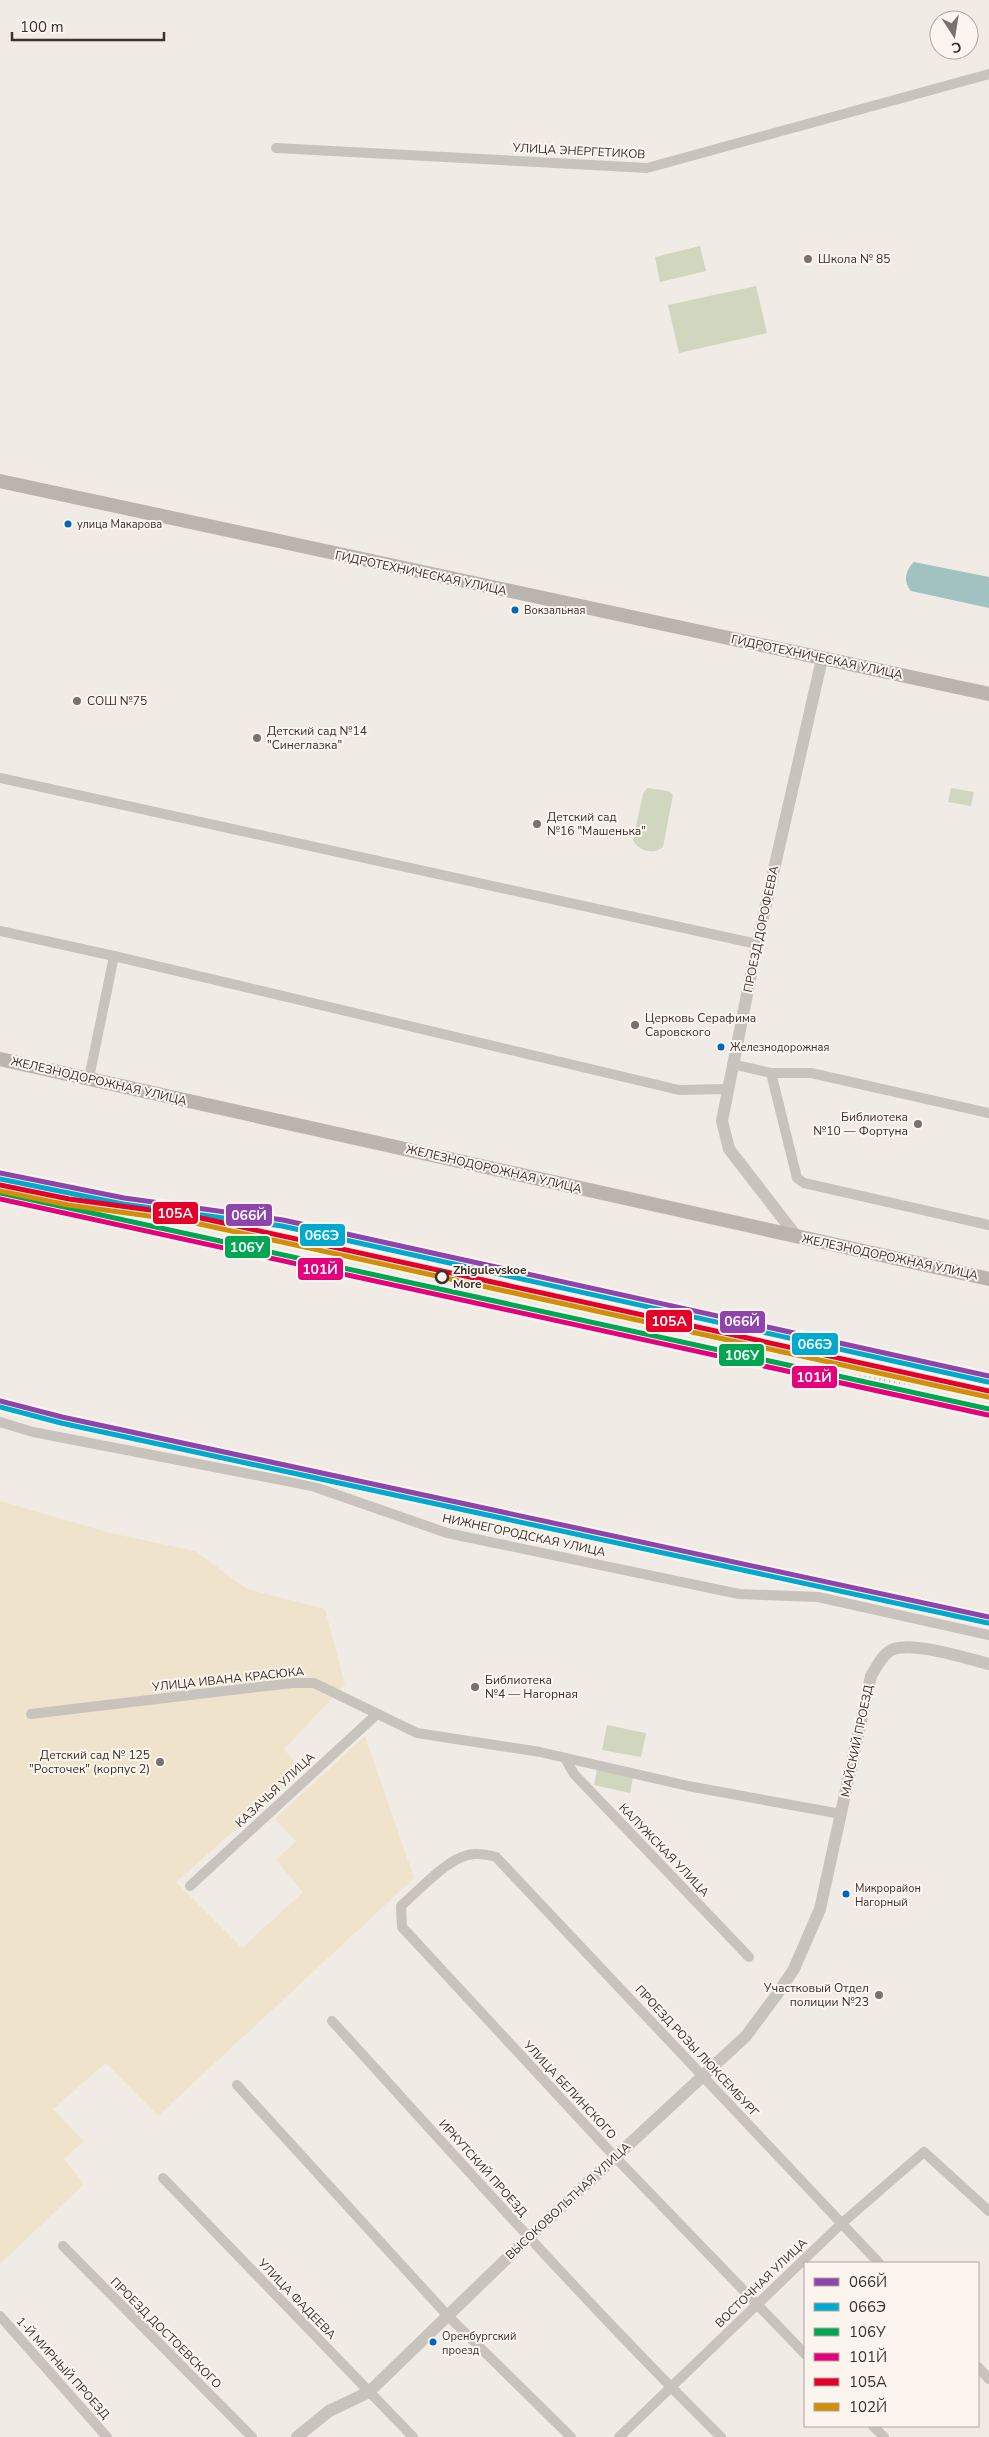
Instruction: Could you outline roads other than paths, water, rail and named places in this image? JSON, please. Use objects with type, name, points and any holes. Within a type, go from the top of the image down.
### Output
[{"type":"main road","name":"ГИДРОТЕХНИЧЕСКАЯ УЛИЦА","points":[[0,481],[989,694]]},
{"type":"main road","name":"ЖЕЛЕЗНОДОРОЖНАЯ УЛИЦА","points":[[0,1059],[989,1279]]},
{"type":"street","name":"УЛИЦА ЭНЕРГЕТИКОВ","points":[[276,148],[647,168],[989,74]]},
{"type":"street","name":"ПРОЕЗД ДОРОФЕЕВА","points":[[797,1237],[729,1149],[722,1121],[757,944],[822,659]]},
{"type":"street","points":[[0,778],[757,944]]},
{"type":"street","points":[[0,931],[114,956],[679,1090],[727,1089]]},
{"type":"street","points":[[89,1078],[114,956]]},
{"type":"street","points":[[732,1064],[771,1073],[811,1073],[989,1114]]},
{"type":"street","points":[[771,1073],[794,1170],[797,1178],[804,1183],[989,1225]]},
{"type":"street","name":"НИЖНЕГОРОДСКАЯ УЛИЦА","points":[[0,1422],[33,1432],[312,1486],[447,1533],[739,1594],[818,1597],[989,1635]]},
{"type":"street","name":"МАЙСКИЙ ПРОЕЗД","points":[[810,1935],[820,1909],[871,1676],[887,1652],[899,1646],[923,1649],[989,1664]]},
{"type":"street","name":"УЛИЦА ИВАНА КРАСЮКА","points":[[31,1714],[292,1683],[314,1683],[416,1733],[565,1758],[688,1786],[841,1814]]},
{"type":"street","name":"КАЗАЧЬЯ УЛИЦА","points":[[190,1886],[376,1714]]},
{"type":"street","name":"КАЛУЖСКАЯ УЛИЦА","points":[[565,1758],[574,1774],[749,1957]]},
{"type":"street","name":"ПРОЕЗД РОЗЫ ЛЮКСЕМБУРГ","points":[[402,1927],[401,1906],[432,1877],[462,1856],[483,1853],[496,1857],[878,2262]]},
{"type":"street","name":"УЛИЦА БЕЛИНСКОГО","points":[[402,1927],[615,2157],[804,2353]]},
{"type":"street","name":"ВЫСОКОВОЛЬТНАЯ УЛИЦА","points":[[297,2437],[329,2411],[369,2392],[529,2237],[746,2036],[794,1969],[810,1935]]},
{"type":"street","name":"ИРКУТСКИЙ ПРОЕЗД","points":[[332,2021],[529,2237],[721,2437]]},
{"type":"street","points":[[237,2085],[448,2316],[571,2437]]},
{"type":"street","name":"ВОСТОЧНАЯ УЛИЦА","points":[[619,2437],[841,2224],[924,2152],[989,2211]]},
{"type":"street","name":"УЛИЦА ФАДЕЕВА","points":[[162,2178],[413,2437]]},
{"type":"street","name":"ПРОЕЗД ДОСТОЕВСКОГО","points":[[63,2246],[252,2437]]},
{"type":"street","name":"1-Й МИРНЫЙ ПРОЕЗД","points":[[0,2316],[107,2437]]},
{"type":"street","points":[[979,2368],[989,2379]]},
{"type":"street","points":[[874,2427],[884,2437]]},
{"type":"water","points":[[914,562],[989,577],[989,608],[911,591],[907,584],[906,576]]},
{"type":"railway","points":[[0,1202],[989,1417]]},
{"type":"railway","points":[[807,1350],[891,1376]]},
{"type":"railway","points":[[810,1370],[920,1385],[989,1400]]},
{"type":"place","name":"Школа № 85","points":[[808,259]]},
{"type":"place","name":"улица Макарова","points":[[68,524]]},
{"type":"place","name":"Вокзальная","points":[[515,610]]},
{"type":"place","name":"СОШ №75","points":[[77,701]]},
{"type":"place","name":"Детский сад №14 \"Синеглазка\"","points":[[257,738]]},
{"type":"place","name":"Детский сад №16 \"Машенька\"","points":[[537,824]]},
{"type":"place","name":"Церковь Серафима Саровского","points":[[635,1025]]},
{"type":"place","name":"Железнодорожная","points":[[721,1047]]},
{"type":"place","name":"Библиотека №10 — Фортуна","points":[[918,1124]]},
{"type":"place","name":"Zhigulevskoe More","points":[[442,1277]]},
{"type":"place","name":"Библиотека №4 — Нагорная","points":[[475,1687]]},
{"type":"place","name":"Детский сад № 125 \"Росточек\" (корпус 2)","points":[[160,1762]]},
{"type":"place","name":"Микрорайон Нагорный","points":[[846,1894]]},
{"type":"place","name":"Участковый Отдел полиции №23","points":[[879,1995]]},
{"type":"place","name":"Оренбургский проезд","points":[[433,2342]]}]
